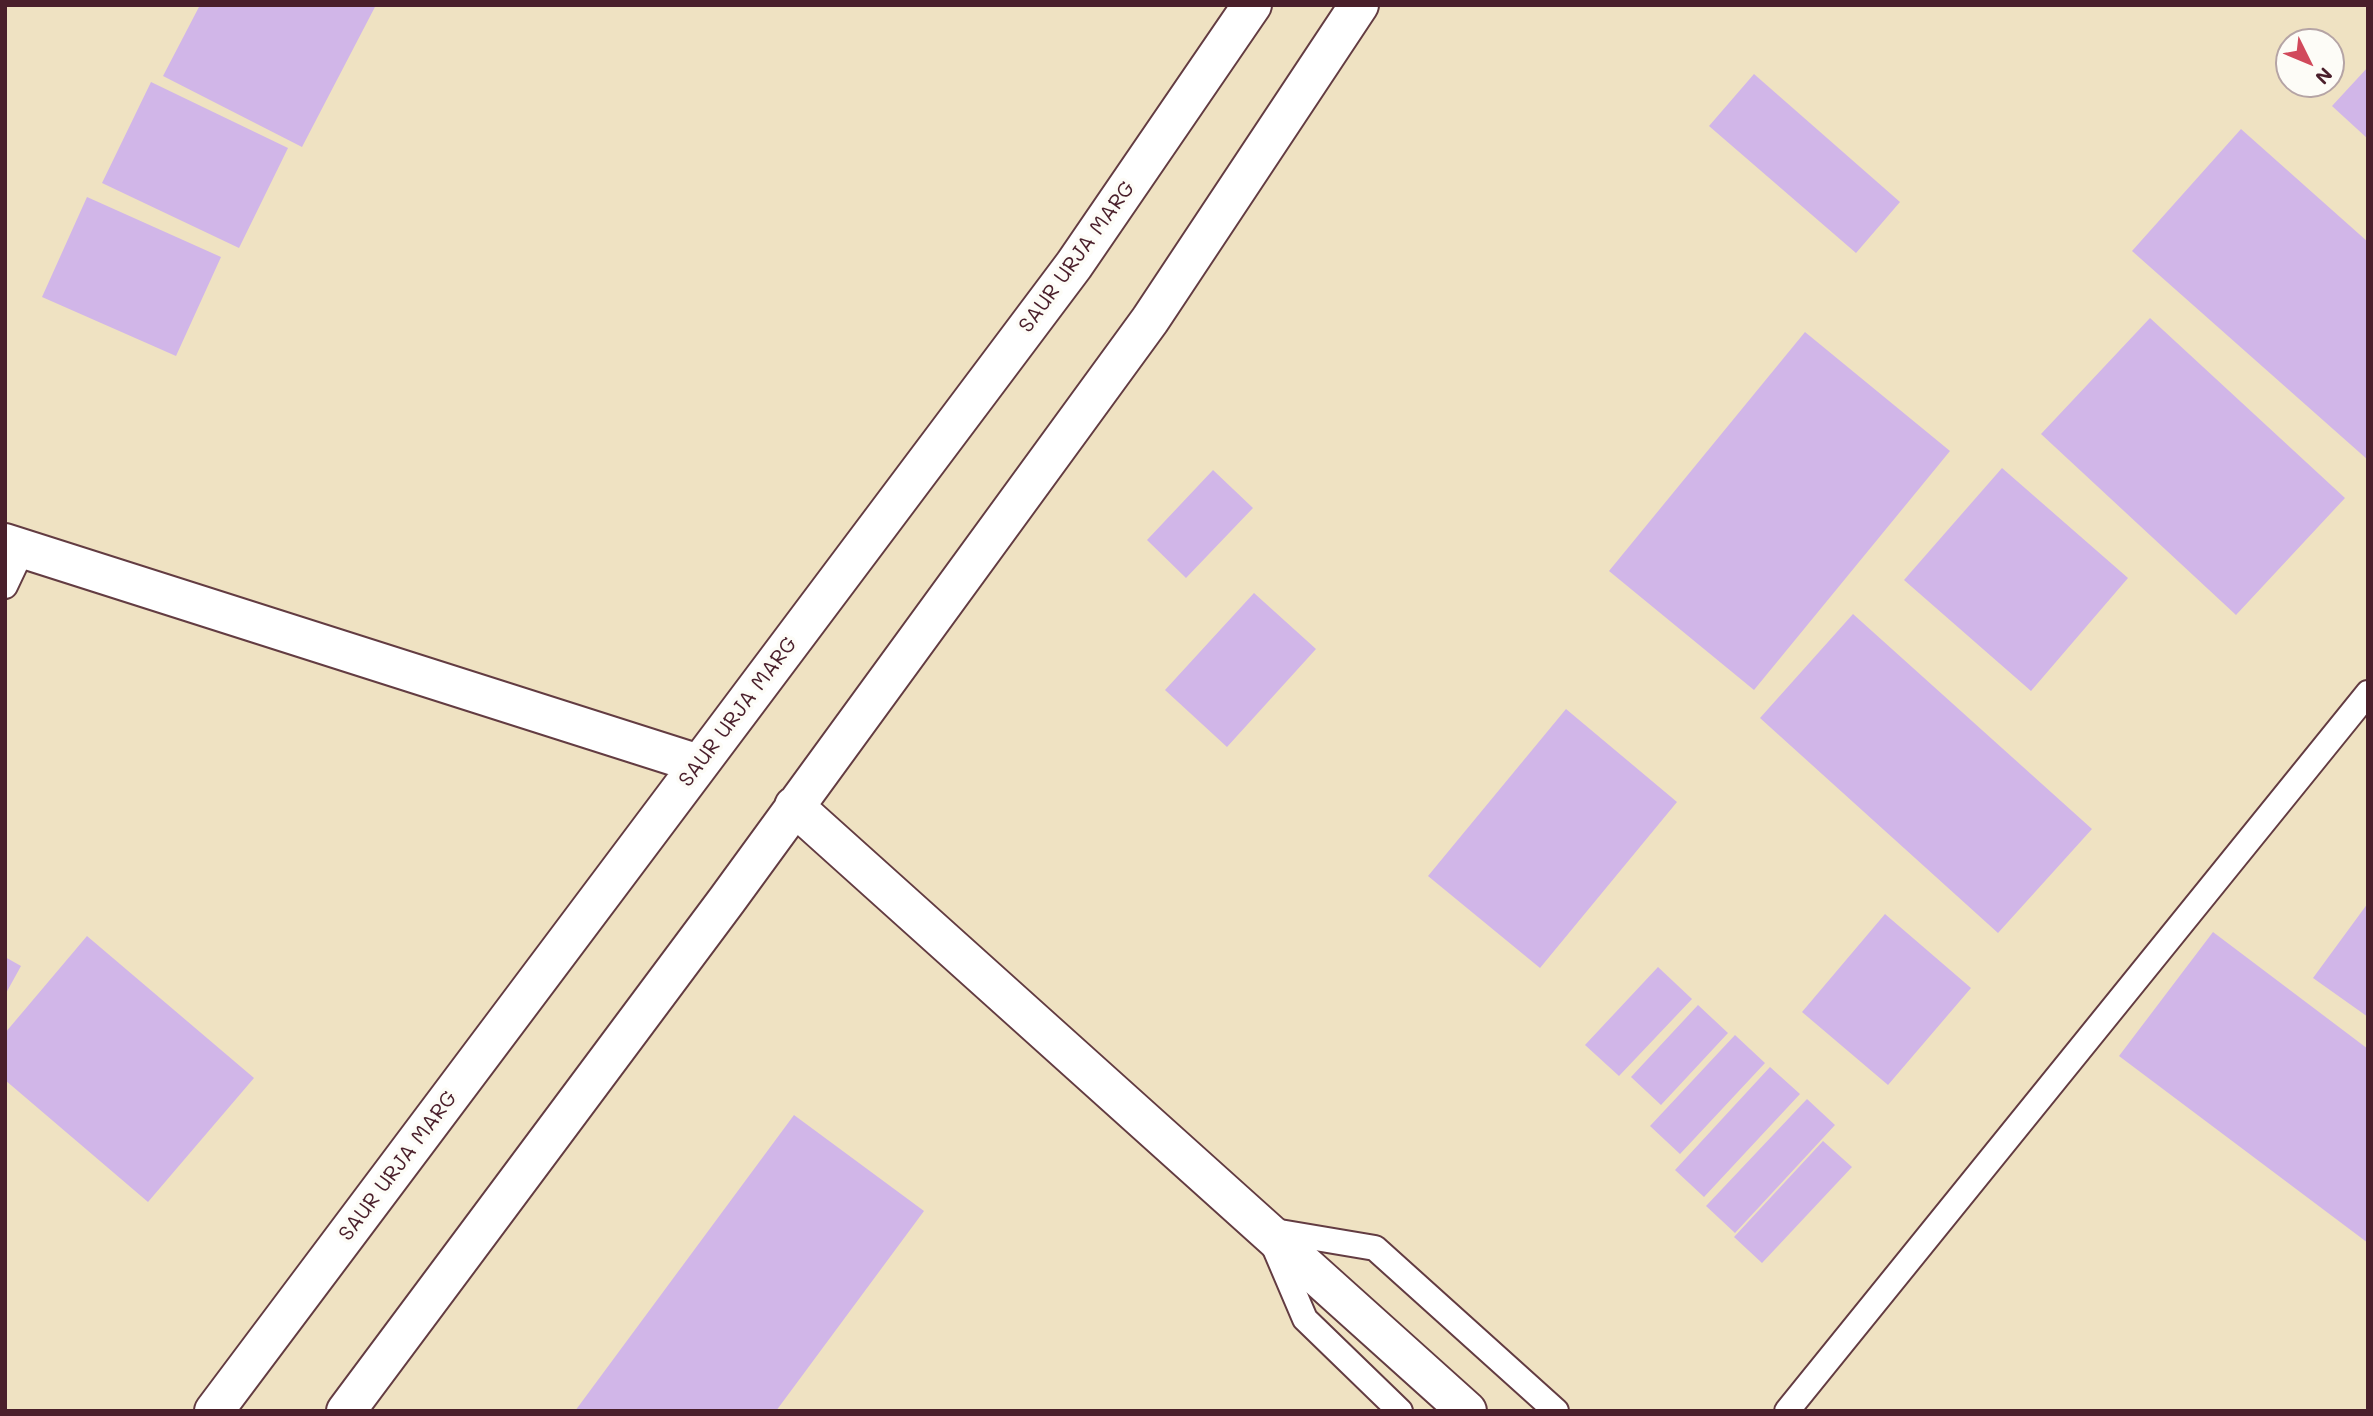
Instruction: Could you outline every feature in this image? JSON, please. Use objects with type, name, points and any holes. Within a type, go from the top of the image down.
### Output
[{"type":"street","name":"SAUR URJA MARG","points":[[214,1411],[1074,265],[1252,5]]},
{"type":"street","points":[[346,1411],[727,900],[1150,320],[1359,5]]},
{"type":"street","points":[[14,545],[699,764]]},
{"type":"street","points":[[794,806],[1468,1411]]},
{"type":"lane","points":[[5,586],[14,545]]},
{"type":"lane","points":[[1787,1411],[2368,693]]},
{"type":"lane","points":[[1267,1230],[1305,1319],[1400,1411]]},
{"type":"lane","points":[[1267,1230],[1374,1248],[1556,1411]]},
{"type":"building","points":[[200,5],[376,5],[302,147],[163,76]]},
{"type":"building","points":[[2368,67],[2368,139],[2332,106],[2339,98],[2345,98],[2345,92]]},
{"type":"building","points":[[1754,74],[1900,202],[1856,253],[1709,126]]},
{"type":"building","points":[[151,82],[288,148],[239,248],[102,183]]},
{"type":"building","points":[[2241,129],[2368,242],[2368,460],[2132,251]]},
{"type":"building","points":[[87,197],[221,257],[176,356],[42,297]]},
{"type":"building","points":[[2150,318],[2345,498],[2236,615],[2041,434]]},
{"type":"building","points":[[1805,332],[1950,451],[1754,690],[1609,571]]},
{"type":"building","points":[[2002,468],[2128,578],[2031,691],[1904,580]]},
{"type":"building","points":[[1213,470],[1253,508],[1186,578],[1147,540]]},
{"type":"building","points":[[1254,593],[1316,649],[1227,747],[1165,690]]},
{"type":"building","points":[[1853,614],[2092,829],[1998,933],[1760,718]]},
{"type":"building","points":[[1566,709],[1677,802],[1540,968],[1428,876]]},
{"type":"building","points":[[2368,903],[2368,1017],[2313,978]]},
{"type":"building","points":[[1885,914],[1971,988],[1888,1085],[1802,1012]]},
{"type":"building","points":[[2213,932],[2368,1049],[2368,1243],[2119,1056]]},
{"type":"building","points":[[87,936],[254,1078],[148,1202],[5,1080],[5,1033]]},
{"type":"building","points":[[5,957],[21,966],[5,995]]},
{"type":"building","points":[[1658,967],[1692,999],[1619,1076],[1585,1045]]},
{"type":"building","points":[[1698,1005],[1728,1033],[1661,1105],[1631,1077]]},
{"type":"building","points":[[1735,1035],[1765,1063],[1680,1154],[1650,1126]]},
{"type":"building","points":[[1770,1067],[1800,1094],[1704,1197],[1675,1170]]},
{"type":"building","points":[[1807,1099],[1835,1125],[1735,1233],[1706,1206]]},
{"type":"building","points":[[794,1115],[924,1211],[776,1411],[575,1411]]},
{"type":"building","points":[[1823,1141],[1852,1167],[1762,1263],[1734,1237]]}]
